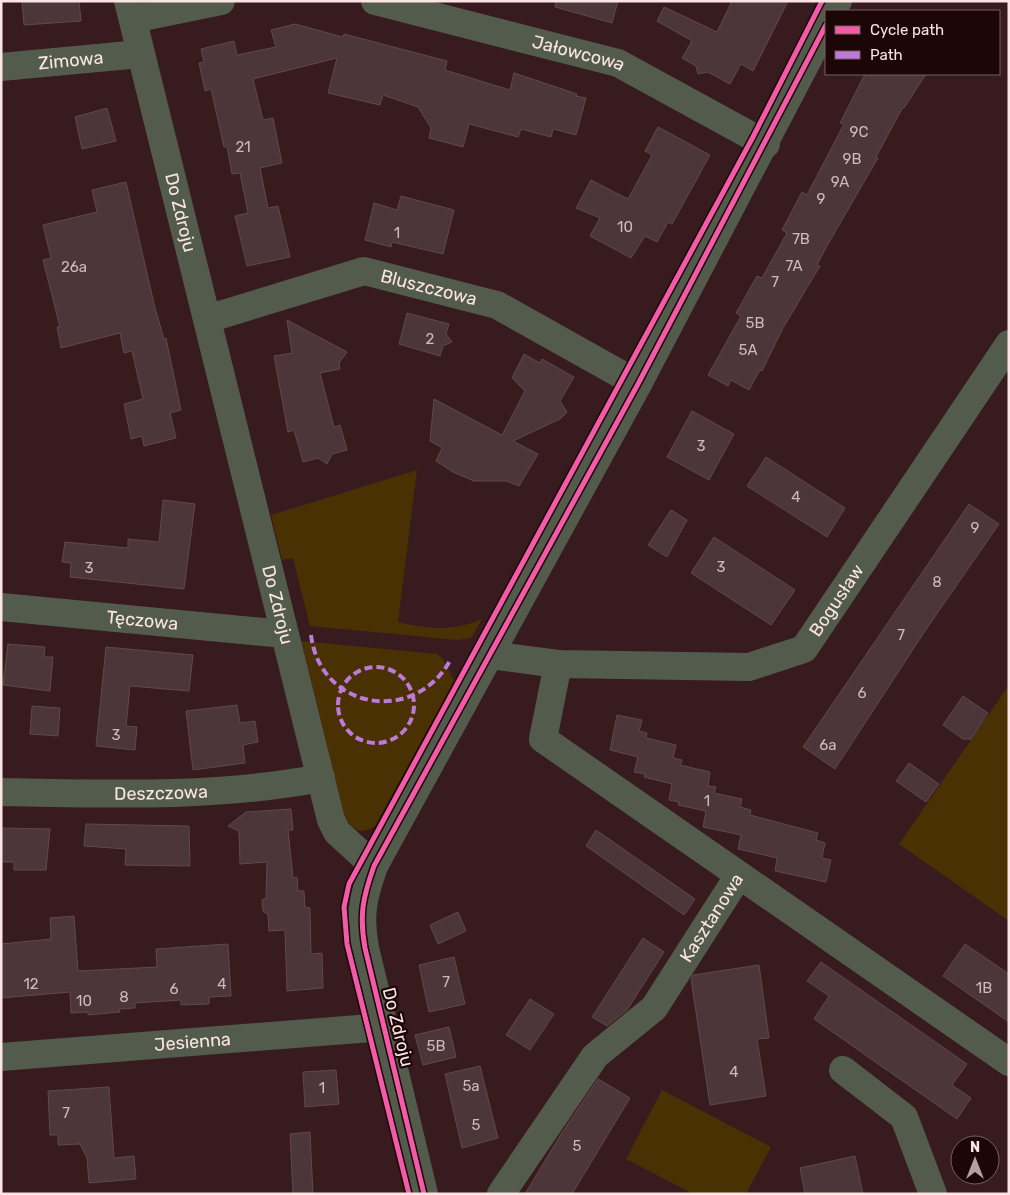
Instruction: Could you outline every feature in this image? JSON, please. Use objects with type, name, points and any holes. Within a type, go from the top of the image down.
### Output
[{"type":"street","points":[[130,10],[221,1]]},
{"type":"street","name":"Jałowcowa","points":[[375,1],[618,63],[766,144]]},
{"type":"street","name":"Do Zdroju","points":[[130,10],[331,820],[337,832],[374,866],[363,898],[361,925],[424,1194]]},
{"type":"street","points":[[374,866],[638,384],[766,144],[825,27]]},
{"type":"street","name":"Zimowa","points":[[1,67],[140,54]]},
{"type":"street","name":"Bluszczowa","points":[[207,319],[364,271],[497,305],[638,384]]},
{"type":"street","name":"Bogusław","points":[[490,655],[558,664],[749,667],[804,649],[1009,344]]},
{"type":"street","name":"Tęczowa","points":[[1,607],[284,634]]},
{"type":"street","points":[[558,664],[543,739],[739,875]]},
{"type":"street","name":"Deszczowa","points":[[1,792],[137,794],[271,788],[320,778]]},
{"type":"street","name":"Kasztanowa","points":[[501,1194],[595,1056],[654,1008],[739,875],[1009,1062]]},
{"type":"street","name":"Jesienna","points":[[1,1057],[384,1027]]},
{"type":"street","points":[[843,1070],[904,1117],[933,1194]]},
{"type":"shaded area","points":[[417,470],[398,622],[430,628],[450,628],[482,619],[471,638],[457,640],[310,626],[293,558],[282,560],[271,515]]},
{"type":"shaded area","points":[[301,641],[437,654],[443,659],[454,681],[375,826],[370,829],[357,830],[344,815]]},
{"type":"shaded area","points":[[1009,685],[1009,921],[899,844]]},
{"type":"shaded area","points":[[662,1090],[771,1147],[746,1194],[693,1194],[626,1159]]},
{"type":"building","points":[[22,1],[79,1],[81,21],[24,25]]},
{"type":"building","points":[[556,1],[618,1],[612,23],[555,7]]},
{"type":"building","points":[[732,1],[788,1],[753,71],[741,64],[730,84],[708,72],[698,74],[696,66],[682,58],[692,41],[657,21],[664,7],[717,32]]},
{"type":"building","points":[[295,24],[343,37],[344,34],[447,61],[445,70],[510,90],[514,73],[577,94],[576,96],[586,98],[576,135],[553,129],[551,137],[521,129],[518,137],[469,124],[463,147],[429,138],[431,128],[418,107],[383,95],[380,105],[328,93],[337,58],[253,79],[263,120],[273,118],[282,163],[260,168],[268,208],[278,206],[290,257],[247,266],[235,216],[248,213],[240,173],[232,174],[227,147],[224,147],[211,89],[205,91],[199,63],[204,62],[201,49],[234,41],[237,55],[276,47],[271,30]]},
{"type":"building","points":[[864,75],[925,75],[903,107],[876,157],[878,158],[828,244],[817,265],[820,266],[783,328],[762,371],[760,370],[749,390],[731,380],[728,386],[708,375],[741,316],[736,313],[757,276],[762,278],[787,233],[782,230],[802,192],[807,195],[844,124],[840,123]]},
{"type":"building","points":[[107,108],[116,141],[82,149],[75,117]]},
{"type":"building","points":[[658,127],[710,155],[672,224],[668,222],[657,242],[645,236],[631,258],[590,236],[600,218],[576,208],[591,180],[628,199],[652,155],[645,151]]},
{"type":"building","points":[[126,182],[155,308],[164,339],[166,338],[181,410],[170,413],[176,438],[144,446],[142,436],[131,439],[124,404],[143,399],[132,351],[124,353],[120,333],[61,348],[57,327],[60,327],[43,260],[51,258],[43,225],[97,212],[92,190]]},
{"type":"building","points":[[401,196],[454,210],[443,254],[392,242],[391,247],[365,240],[374,203],[397,210]]},
{"type":"building","points":[[407,313],[449,324],[446,334],[452,342],[443,346],[440,356],[399,344]]},
{"type":"building","points":[[287,320],[347,352],[339,363],[340,369],[320,373],[334,427],[340,425],[347,450],[332,454],[327,464],[318,458],[303,462],[294,430],[288,432],[274,356],[292,353]]},
{"type":"building","points":[[524,354],[540,363],[542,359],[574,377],[560,401],[567,412],[560,419],[513,441],[538,454],[519,486],[506,481],[474,481],[453,472],[436,461],[442,448],[430,441],[434,399],[502,435],[525,391],[512,378]]},
{"type":"building","points":[[692,411],[734,434],[709,480],[667,457]]},
{"type":"building","points":[[766,457],[845,508],[827,537],[747,486]]},
{"type":"building","points":[[163,500],[195,504],[184,589],[70,577],[71,563],[62,562],[65,542],[128,548],[128,539],[159,542]]},
{"type":"building","points":[[969,504],[999,524],[925,631],[835,769],[803,747]]},
{"type":"building","points":[[671,510],[687,520],[667,557],[648,545]]},
{"type":"building","points":[[714,537],[795,590],[771,625],[691,573]]},
{"type":"building","points":[[8,644],[45,647],[44,657],[53,657],[50,691],[3,685]]},
{"type":"building","points":[[106,647],[193,655],[189,691],[130,686],[126,726],[137,727],[135,750],[96,746]]},
{"type":"building","points":[[963,696],[988,713],[971,739],[963,739],[943,725]]},
{"type":"building","points":[[237,705],[240,723],[255,721],[258,742],[243,745],[245,763],[193,770],[186,711]]},
{"type":"building","points":[[32,706],[60,708],[58,736],[30,734]]},
{"type":"building","points":[[617,715],[642,720],[639,731],[647,733],[646,738],[676,745],[673,758],[682,760],[680,765],[710,772],[708,786],[716,787],[714,793],[742,799],[740,807],[751,810],[750,815],[818,833],[816,840],[825,843],[822,858],[831,860],[826,882],[775,871],[777,858],[738,849],[741,835],[703,827],[706,811],[678,805],[679,802],[669,800],[672,784],[644,777],[645,774],[634,772],[638,757],[610,750]]},
{"type":"building","points":[[909,763],[939,784],[926,802],[896,781]]},
{"type":"building","points":[[291,809],[293,830],[288,830],[293,878],[297,877],[298,891],[304,891],[305,907],[310,908],[311,954],[322,953],[323,988],[287,991],[285,930],[269,931],[268,915],[263,911],[262,900],[266,898],[267,862],[240,864],[239,831],[228,826],[246,812]]},
{"type":"building","points":[[86,824],[189,826],[190,866],[125,865],[126,849],[84,846]]},
{"type":"building","points":[[1,828],[50,829],[46,870],[14,870],[14,862],[1,862]]},
{"type":"building","points":[[596,830],[695,899],[684,915],[586,846]]},
{"type":"building","points":[[458,912],[466,931],[438,944],[430,925]]},
{"type":"building","points":[[74,916],[78,971],[157,967],[156,949],[228,944],[231,996],[209,997],[209,1004],[181,1005],[181,1000],[135,1003],[135,1008],[119,1009],[120,1012],[88,1015],[88,1012],[71,1013],[70,992],[1,998],[1,944],[51,939],[50,918]]},
{"type":"building","points":[[643,938],[664,952],[627,1010],[607,1026],[592,1017]]},
{"type":"building","points":[[965,944],[1009,974],[1009,1022],[943,976]]},
{"type":"building","points":[[454,957],[465,1004],[429,1012],[419,965]]},
{"type":"building","points":[[821,962],[967,1064],[952,1085],[971,1098],[957,1119],[814,1019],[829,996],[807,981]]},
{"type":"building","points":[[759,965],[769,1038],[757,1039],[766,1096],[710,1105],[691,979],[693,975]]},
{"type":"building","points":[[530,999],[554,1014],[530,1050],[506,1035]]},
{"type":"building","points":[[449,1027],[456,1057],[423,1065],[415,1035]]},
{"type":"building","points":[[480,1066],[498,1138],[462,1148],[445,1074]]},
{"type":"building","points":[[336,1070],[339,1104],[305,1107],[303,1072]]},
{"type":"building","points":[[598,1079],[630,1098],[572,1194],[525,1194],[561,1134]]},
{"type":"building","points":[[109,1087],[114,1158],[134,1156],[136,1179],[89,1183],[87,1158],[80,1144],[58,1145],[58,1135],[50,1135],[48,1091]]},
{"type":"building","points":[[310,1132],[313,1194],[293,1194],[290,1134]]},
{"type":"building","points":[[855,1156],[863,1194],[805,1194],[800,1168]]},
{"type":"marked path","points":[[311,635],[318,660],[332,680],[350,693],[371,700],[393,701],[415,694],[435,680],[451,659]]},
{"type":"marked path","points":[[376,667],[391,670],[403,678],[411,690],[414,705],[411,720],[403,732],[391,740],[376,743],[361,740],[349,732],[341,720],[338,705],[341,690],[349,678],[361,670],[376,667]]},
{"type":"cycle path","points":[[409,1194],[347,944],[344,907],[349,884],[753,137],[822,1]]},
{"type":"cycle path","points":[[424,1194],[363,936],[363,906],[374,866],[638,384],[825,27]]}]
